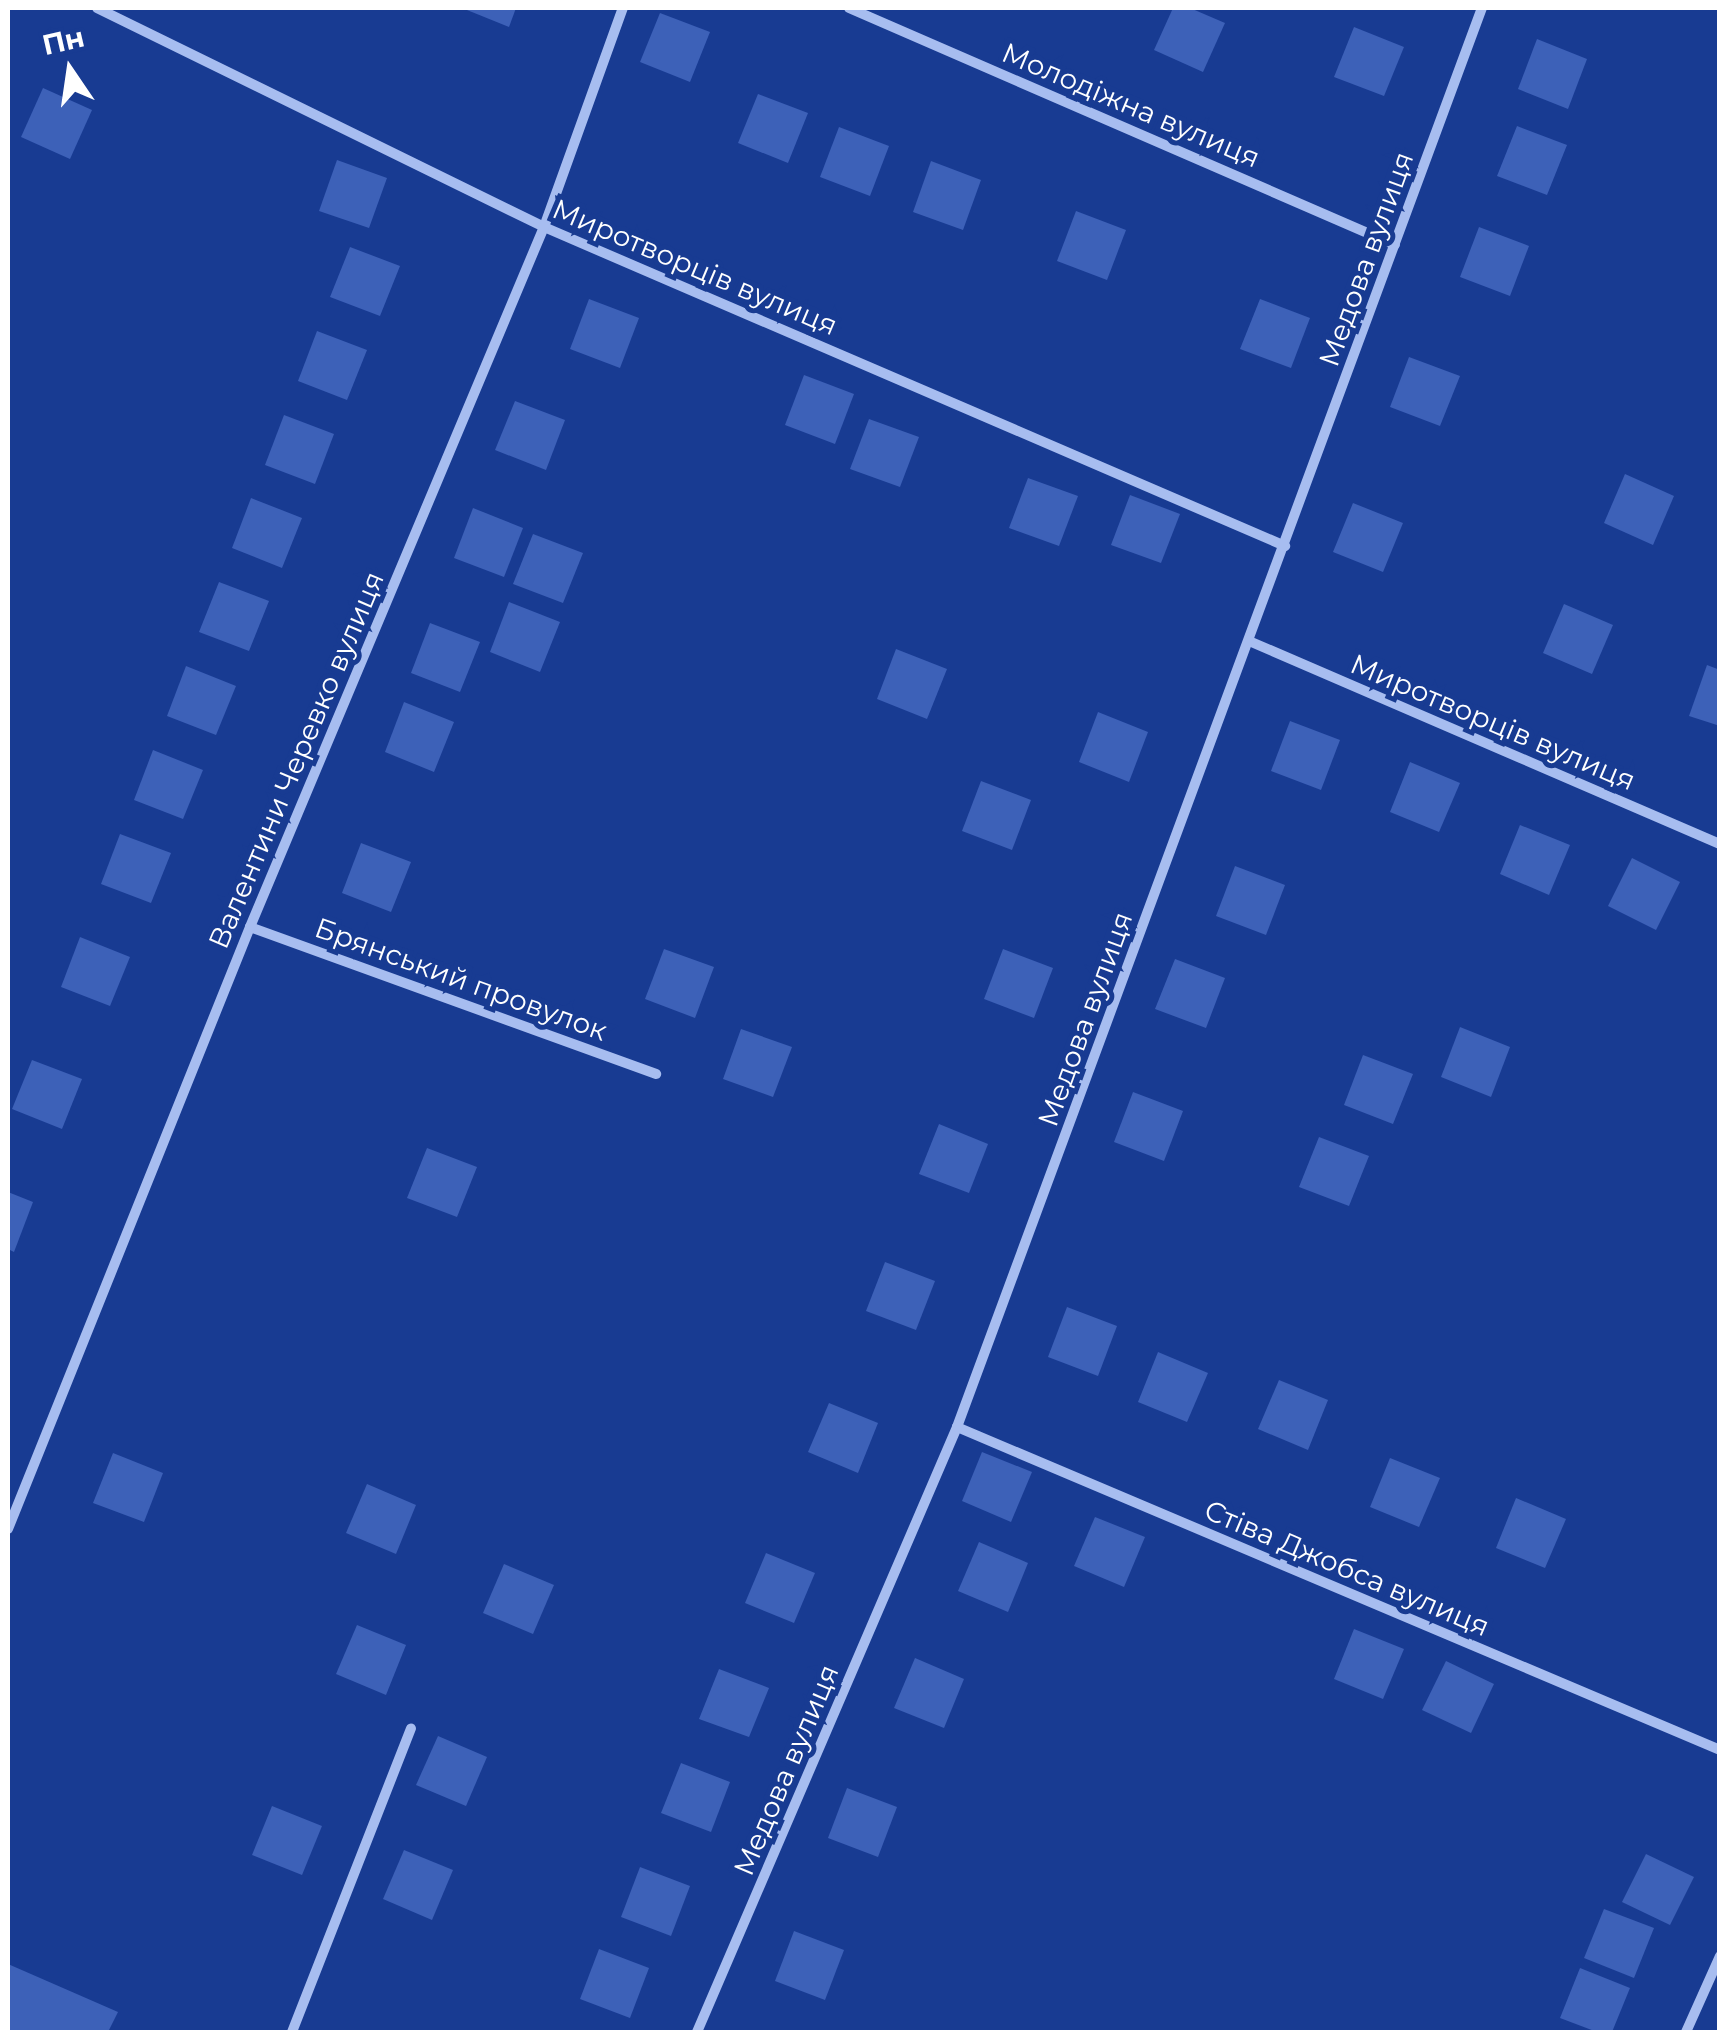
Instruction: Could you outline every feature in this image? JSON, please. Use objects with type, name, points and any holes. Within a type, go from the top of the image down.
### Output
[{"type":"street","name":"Миротворців вулиця","points":[[97,8],[544,226],[1285,546]]},
{"type":"street","name":"Валентини Черевко вулиця","points":[[8,1529],[250,927],[544,226],[623,8]]},
{"type":"street","name":"Молодіжна вулиця","points":[[848,8],[1396,245]]},
{"type":"street","name":"Медова вулиця","points":[[697,2032],[957,1427],[1482,8]]},
{"type":"street","name":"Миротворців вулиця","points":[[1249,642],[1720,844]]},
{"type":"street","name":"Брянський провулок","points":[[250,927],[656,1074]]},
{"type":"street","name":"Стіва Джобса вулиця","points":[[957,1427],[1720,1750]]},
{"type":"street","points":[[292,2032],[412,1729]]},
{"type":"street","points":[[1686,2032],[1720,1956]]},
{"type":"building","points":[[462,8],[516,8],[509,27]]},
{"type":"building","points":[[1173,8],[1190,8],[1225,23],[1203,72],[1154,50]]},
{"type":"building","points":[[660,13],[710,32],[690,82],[640,62]]},
{"type":"building","points":[[1354,27],[1404,47],[1384,96],[1334,77]]},
{"type":"building","points":[[1537,39],[1587,59],[1568,109],[1518,89]]},
{"type":"building","points":[[43,88],[92,110],[70,159],[21,137]]},
{"type":"building","points":[[758,94],[808,113],[788,163],[738,143]]},
{"type":"building","points":[[1517,126],[1567,145],[1547,195],[1497,176]]},
{"type":"building","points":[[839,127],[889,146],[870,196],[820,177]]},
{"type":"building","points":[[337,160],[387,178],[369,228],[319,211]]},
{"type":"building","points":[[931,161],[981,180],[963,230],[913,212]]},
{"type":"building","points":[[1076,211],[1126,230],[1107,280],[1057,261]]},
{"type":"building","points":[[1479,227],[1529,246],[1510,296],[1460,277]]},
{"type":"building","points":[[350,247],[400,266],[380,316],[330,297]]},
{"type":"building","points":[[589,299],[639,318],[620,368],[570,349]]},
{"type":"building","points":[[1260,299],[1310,318],[1291,368],[1240,349]]},
{"type":"building","points":[[317,331],[367,350],[347,400],[298,381]]},
{"type":"building","points":[[1409,357],[1460,376],[1440,426],[1390,407]]},
{"type":"building","points":[[804,375],[854,394],[835,444],[785,425]]},
{"type":"building","points":[[515,401],[565,420],[546,470],[495,450]]},
{"type":"building","points":[[284,415],[334,434],[315,484],[265,465]]},
{"type":"building","points":[[869,419],[919,437],[900,487],[850,469]]},
{"type":"building","points":[[1625,474],[1674,496],[1653,545],[1604,523]]},
{"type":"building","points":[[1028,478],[1078,496],[1059,546],[1009,528]]},
{"type":"building","points":[[1130,495],[1180,514],[1161,563],[1111,545]]},
{"type":"building","points":[[251,498],[302,518],[282,568],[232,548]]},
{"type":"building","points":[[1353,503],[1403,523],[1383,572],[1333,552]]},
{"type":"building","points":[[473,508],[523,528],[504,577],[454,558]]},
{"type":"building","points":[[533,534],[583,553],[563,603],[513,584]]},
{"type":"building","points":[[219,582],[269,601],[249,651],[199,632]]},
{"type":"building","points":[[509,602],[560,622],[540,672],[490,652]]},
{"type":"building","points":[[1564,604],[1613,625],[1592,674],[1543,653]]},
{"type":"building","points":[[430,623],[480,642],[460,692],[411,673]]},
{"type":"building","points":[[896,649],[947,669],[927,719],[877,699]]},
{"type":"building","points":[[1707,665],[1720,670],[1720,726],[1689,716]]},
{"type":"building","points":[[186,666],[236,686],[216,735],[167,716]]},
{"type":"building","points":[[404,702],[454,722],[434,772],[385,752]]},
{"type":"building","points":[[1098,712],[1148,732],[1129,782],[1079,762]]},
{"type":"building","points":[[1290,721],[1340,740],[1321,790],[1271,771]]},
{"type":"building","points":[[153,750],[203,770],[183,819],[134,800]]},
{"type":"building","points":[[1410,762],[1460,783],[1439,832],[1390,812]]},
{"type":"building","points":[[981,781],[1031,800],[1012,850],[962,831]]},
{"type":"building","points":[[1520,825],[1570,845],[1549,895],[1500,874]]},
{"type":"building","points":[[120,834],[171,853],[151,903],[101,884]]},
{"type":"building","points":[[361,843],[411,862],[391,912],[342,893]]},
{"type":"building","points":[[1632,858],[1680,882],[1656,930],[1608,906]]},
{"type":"building","points":[[1235,866],[1285,885],[1266,935],[1216,916]]},
{"type":"building","points":[[80,937],[130,957],[110,1006],[61,987]]},
{"type":"building","points":[[664,949],[714,967],[695,1018],[645,999]]},
{"type":"building","points":[[1003,949],[1053,968],[1034,1018],[984,999]]},
{"type":"building","points":[[1175,959],[1225,978],[1206,1028],[1155,1009]]},
{"type":"building","points":[[1460,1027],[1510,1047],[1491,1097],[1441,1077]]},
{"type":"building","points":[[741,1029],[792,1047],[773,1097],[723,1079]]},
{"type":"building","points":[[1363,1055],[1413,1074],[1393,1124],[1344,1105]]},
{"type":"building","points":[[32,1060],[82,1079],[62,1129],[12,1109]]},
{"type":"building","points":[[1133,1092],[1183,1111],[1164,1161],[1114,1142]]},
{"type":"building","points":[[939,1124],[988,1144],[969,1193],[919,1174]]},
{"type":"building","points":[[1319,1137],[1369,1156],[1349,1206],[1299,1187]]},
{"type":"building","points":[[427,1148],[477,1167],[457,1217],[407,1198]]},
{"type":"building","points":[[8,1192],[33,1202],[14,1252],[8,1249]]},
{"type":"building","points":[[885,1262],[935,1281],[916,1330],[866,1311]]},
{"type":"building","points":[[1067,1307],[1117,1326],[1098,1376],[1048,1357]]},
{"type":"building","points":[[1158,1352],[1208,1373],[1187,1422],[1138,1402]]},
{"type":"building","points":[[1279,1380],[1328,1400],[1308,1450],[1258,1429]]},
{"type":"building","points":[[829,1403],[878,1423],[858,1473],[808,1452]]},
{"type":"building","points":[[982,1452],[1032,1472],[1011,1522],[962,1501]]},
{"type":"building","points":[[113,1453],[163,1473],[144,1522],[93,1503]]},
{"type":"building","points":[[1390,1458],[1440,1478],[1419,1527],[1370,1507]]},
{"type":"building","points":[[367,1484],[416,1505],[396,1554],[346,1533]]},
{"type":"building","points":[[1516,1498],[1566,1519],[1545,1568],[1496,1548]]},
{"type":"building","points":[[1095,1517],[1145,1537],[1124,1587],[1074,1566]]},
{"type":"building","points":[[979,1542],[1028,1563],[1008,1612],[958,1591]]},
{"type":"building","points":[[766,1553],[815,1573],[794,1623],[745,1603]]},
{"type":"building","points":[[504,1564],[554,1585],[533,1634],[483,1613]]},
{"type":"building","points":[[357,1625],[406,1645],[386,1695],[336,1674]]},
{"type":"building","points":[[1354,1629],[1404,1649],[1383,1699],[1334,1679]]},
{"type":"building","points":[[915,1658],[964,1679],[944,1728],[894,1708]]},
{"type":"building","points":[[1446,1661],[1494,1684],[1471,1733],[1422,1710]]},
{"type":"building","points":[[719,1669],[769,1688],[749,1737],[699,1719]]},
{"type":"building","points":[[438,1736],[487,1757],[466,1806],[416,1785]]},
{"type":"building","points":[[681,1763],[730,1782],[711,1832],[661,1813]]},
{"type":"building","points":[[847,1788],[897,1807],[878,1857],[828,1838]]},
{"type":"building","points":[[272,1806],[322,1826],[302,1875],[252,1855]]},
{"type":"building","points":[[404,1850],[453,1870],[432,1920],[383,1899]]},
{"type":"building","points":[[1646,1854],[1694,1877],[1670,1925],[1622,1902]]},
{"type":"building","points":[[640,1867],[690,1886],[671,1936],[621,1917]]},
{"type":"building","points":[[1604,1909],[1654,1928],[1634,1978],[1584,1958]]},
{"type":"building","points":[[794,1931],[844,1950],[825,2000],[775,1981]]},
{"type":"building","points":[[599,1949],[649,1968],[630,2018],[580,1999]]},
{"type":"building","points":[[8,1964],[118,2012],[108,2032],[8,2032]]},
{"type":"building","points":[[1580,1968],[1630,1988],[1612,2032],[1597,2032],[1560,2018]]}]
